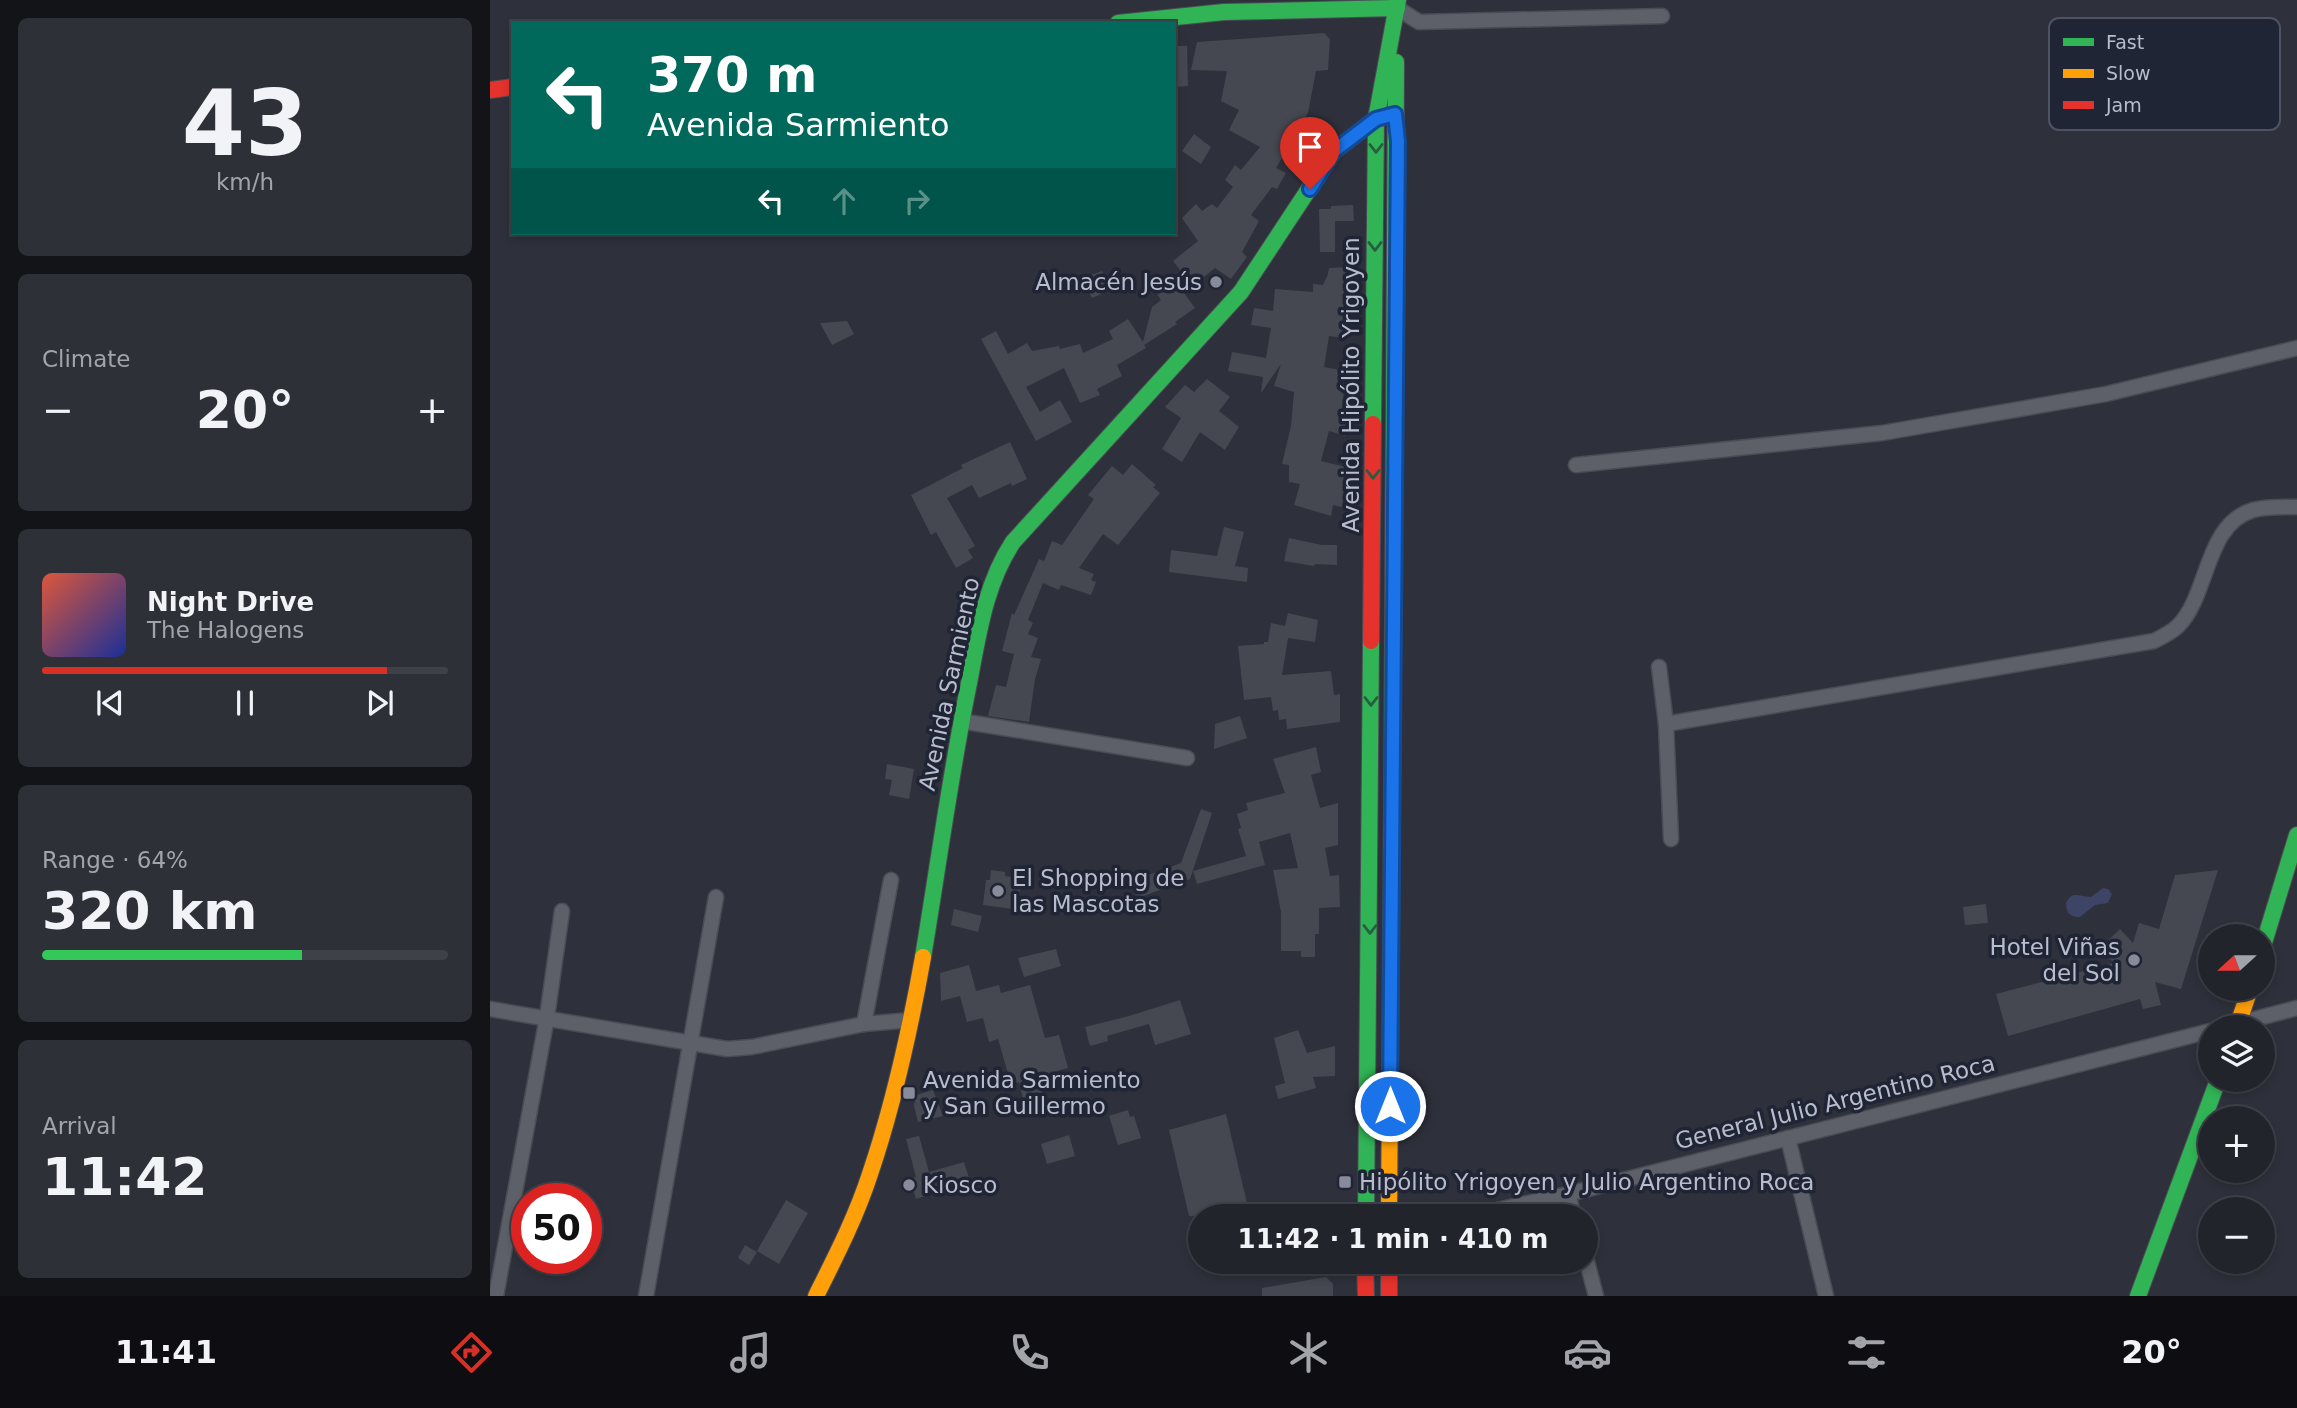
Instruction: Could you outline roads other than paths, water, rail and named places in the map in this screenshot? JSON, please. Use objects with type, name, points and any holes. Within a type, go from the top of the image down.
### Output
[{"type":"main road","points":[[1137,21],[1224,12],[1397,4]]},
{"type":"main road","name":"Avenida Hipólito Yrigoyen","points":[[1389,1204],[1397,4]]},
{"type":"main road","name":"Avenida Hipólito Yrigoyen","points":[[1366,1204],[1376,119],[1397,4]]},
{"type":"main road","points":[[490,90],[511,87]]},
{"type":"main road","points":[[1376,119],[1395,114]]},
{"type":"main road","name":"Avenida Sarmiento","points":[[816,1296],[863,1200],[888,1125],[911,1020],[961,721],[982,614],[993,575],[1004,554],[1241,292],[1334,151],[1376,119]]},
{"type":"main road","points":[[1371,786],[1392,787]]},
{"type":"main road","points":[[2270,924],[2297,835]]},
{"type":"main road","points":[[2138,1296],[2214,1092]]},
{"type":"main road","points":[[1365,1274],[1366,1296]]},
{"type":"main road","points":[[1389,1274],[1389,1296]]},
{"type":"street","points":[[1397,4],[1419,22],[1662,16]]},
{"type":"street","points":[[1576,465],[1882,433],[2106,394],[2297,348]]},
{"type":"street","points":[[1666,724],[2154,641],[2177,626],[2196,599],[2213,550],[2230,524],[2252,510],[2297,507]]},
{"type":"street","points":[[1659,667],[1666,724],[1671,839]]},
{"type":"street","points":[[961,721],[1187,758]]},
{"type":"street","points":[[864,1024],[891,880]]},
{"type":"street","points":[[646,1296],[716,897]]},
{"type":"street","points":[[496,1296],[547,1017],[562,911]]},
{"type":"street","points":[[2272,1015],[2297,1008]]},
{"type":"street","points":[[490,1009],[727,1049],[752,1047],[864,1024],[911,1020]]},
{"type":"street","name":"General Julio Argentino Roca","points":[[1524,1204],[2198,1034]]},
{"type":"street","points":[[1788,1138],[1826,1296]]},
{"type":"street","points":[[1568,1194],[1571,1204]]},
{"type":"street","points":[[1590,1274],[1596,1296]]},
{"type":"water","points":[[2103,888],[2112,894],[2108,903],[2095,905],[2080,917],[2069,914],[2066,903],[2068,899],[2077,895],[2091,897]]},
{"type":"place","name":"Almacén Jesús","points":[[1216,282]]},
{"type":"place","name":"El Shopping de las Mascotas","points":[[998,891]]},
{"type":"place","name":"Hotel Viñas del Sol","points":[[2134,960]]},
{"type":"place","name":"Avenida Sarmiento y San Guillermo","points":[[909,1093]]},
{"type":"place","name":"Hipólito Yrigoyen y Julio Argentino Roca","points":[[1345,1182]]},
{"type":"place","name":"Kiosco","points":[[909,1185]]}]
